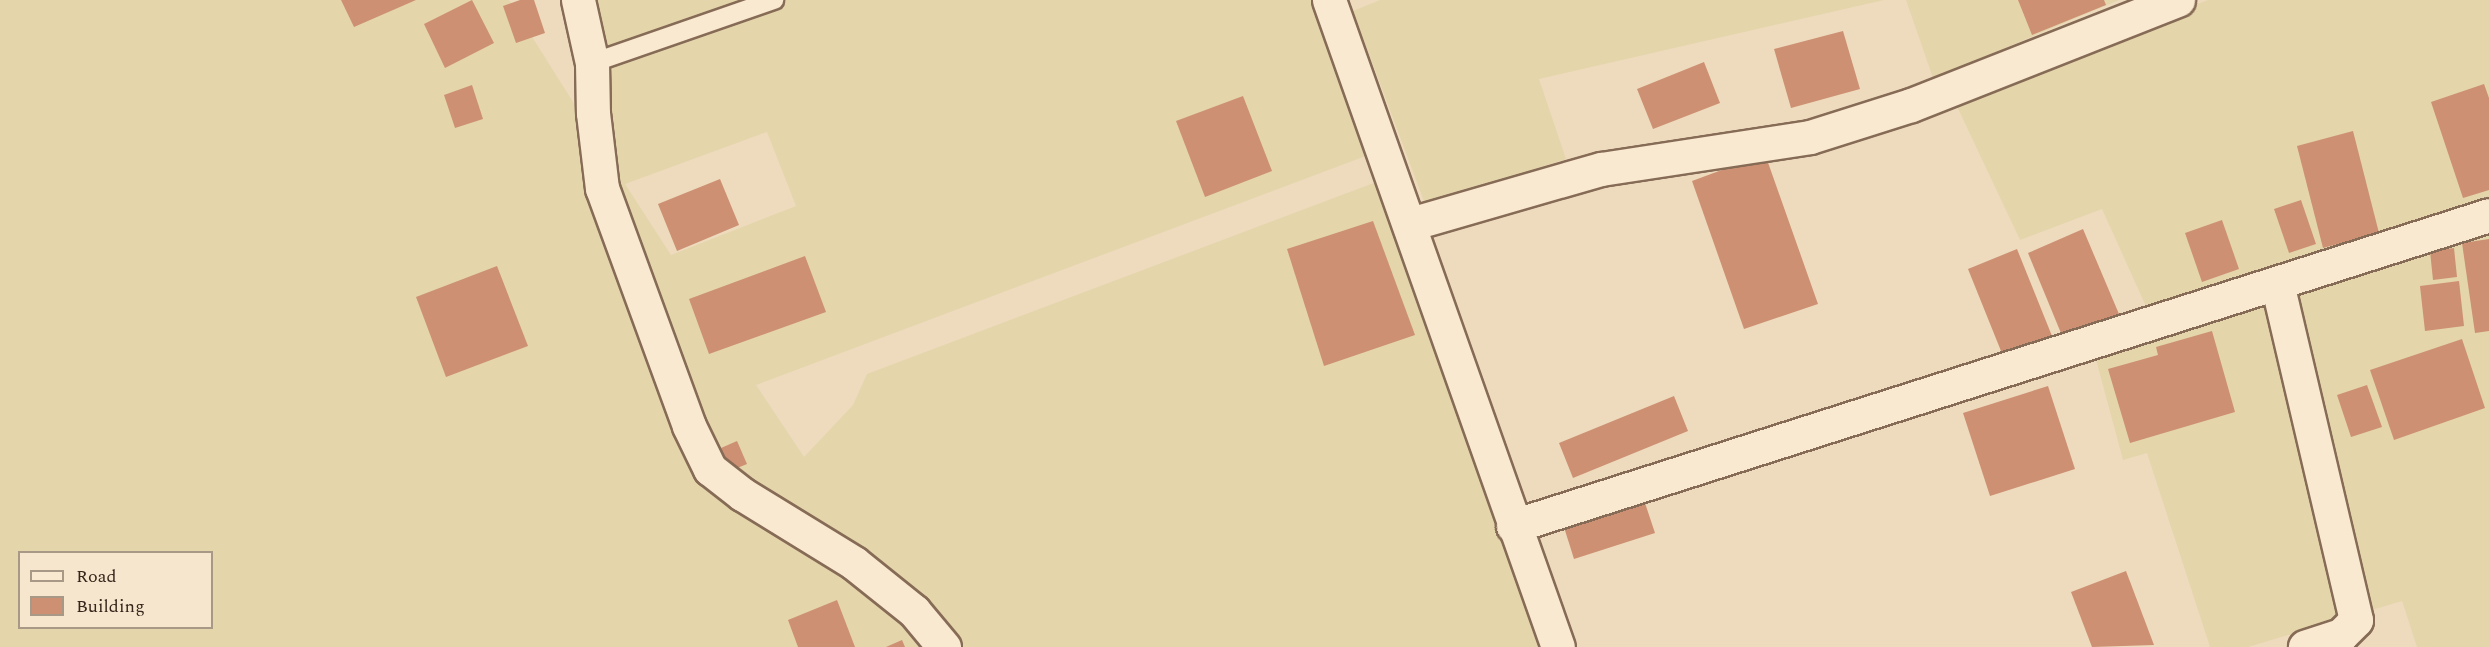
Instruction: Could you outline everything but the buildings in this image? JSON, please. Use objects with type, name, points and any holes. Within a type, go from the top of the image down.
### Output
[{"type":"street","points":[[578,0],[592,63],[593,113],[602,188],[689,426],[710,469],[742,494],[854,563],[914,611],[944,647]]},
{"type":"street","points":[[1329,0],[1558,647]]},
{"type":"street","points":[[1410,224],[1601,168],[1810,137],[1911,105],[2178,0]]},
{"type":"street","points":[[1514,526],[2489,215]]},
{"type":"street","points":[[2277,283],[2356,621],[2341,635],[2305,647]]},
{"type":"lane","points":[[592,63],[774,0]]},
{"type":"shaded area","points":[[0,0],[509,0],[615,169],[607,44],[592,0],[1316,0],[1371,154],[756,385],[804,457],[853,405],[867,374],[1379,181],[1541,647],[960,647],[937,614],[928,647],[0,647]],"holes":[[[767,132],[796,206],[671,255],[625,184]]]},
{"type":"shaded area","points":[[1380,0],[1884,0],[1539,79],[1566,159],[1425,204],[1353,11]]},
{"type":"shaded area","points":[[1906,0],[2119,0],[1933,78]]},
{"type":"shaded area","points":[[2208,0],[2489,0],[2489,201],[2149,313],[2102,209],[2020,240],[1953,98]]},
{"type":"shaded area","points":[[2489,226],[2489,647],[2417,647],[2402,601],[2248,647],[2210,647],[2147,453],[2123,460],[2094,352]]}]
